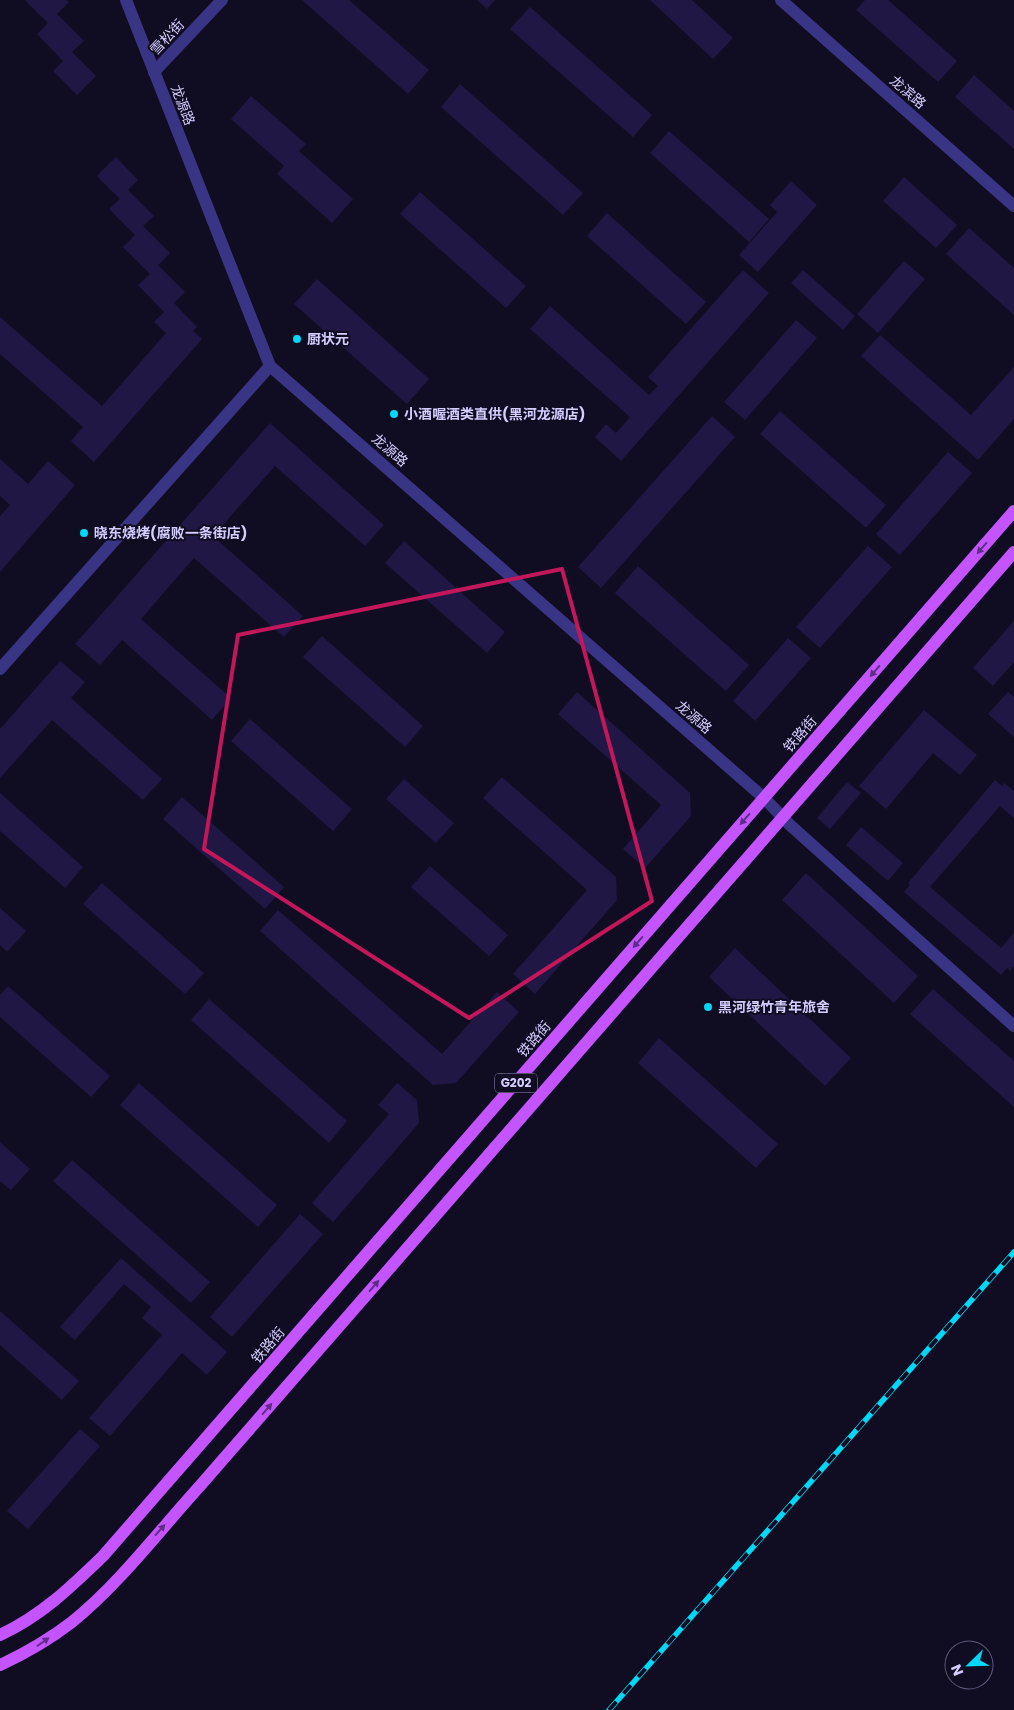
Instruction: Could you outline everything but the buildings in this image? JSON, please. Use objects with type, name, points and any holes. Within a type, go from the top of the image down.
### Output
[{"type":"main road","name":"铁路街","points":[[0,1635],[17,1627],[58,1599],[104,1556],[1014,512]]},
{"type":"main road","name":"G202","points":[[0,1666],[33,1649],[73,1621],[117,1578],[1014,552]]},
{"type":"street","name":"龙源路","points":[[126,0],[270,366],[764,798],[783,818],[1014,1026]]},
{"type":"street","name":"雪松街","points":[[154,72],[222,0]]},
{"type":"street","name":"龙滨路","points":[[781,0],[1014,206]]},
{"type":"street","points":[[0,668],[270,366]]},
{"type":"highlighted area","points":[[562,569],[652,901],[469,1018],[204,849],[238,635]]},
{"type":"railway","points":[[609,1710],[1014,1252]]},
{"type":"place","name":"厨状元","points":[[297,339]]},
{"type":"place","name":"小酒喔酒类直供(黑河龙源店)","points":[[394,414]]},
{"type":"place","name":"晓东烧烤(腐败一条街店)","points":[[84,533]]},
{"type":"place","name":"黑河绿竹青年旅舍","points":[[708,1007]]}]
